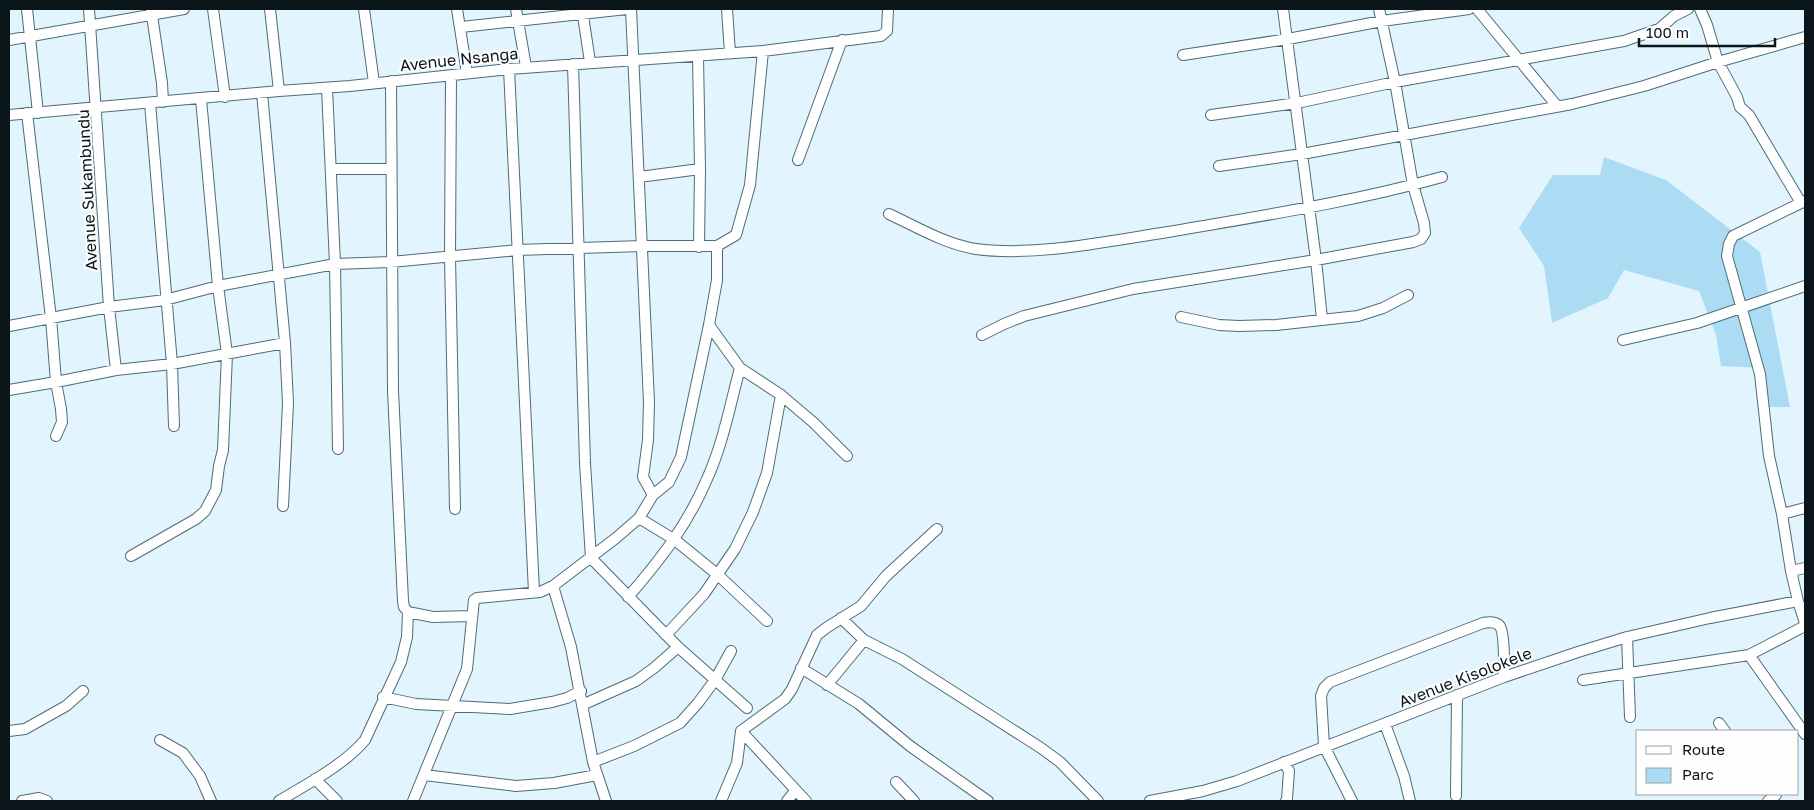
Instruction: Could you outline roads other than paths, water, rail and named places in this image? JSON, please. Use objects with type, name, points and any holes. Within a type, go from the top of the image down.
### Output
[{"type":"street","points":[[27,9],[32,113],[56,382],[62,422],[56,436]]},
{"type":"street","name":"Avenue Sukambundu","points":[[89,9],[109,307],[116,370]]},
{"type":"street","points":[[9,40],[152,12],[184,9]]},
{"type":"street","points":[[213,9],[225,97]]},
{"type":"street","points":[[270,9],[279,91]]},
{"type":"street","points":[[364,9],[374,83]]},
{"type":"street","points":[[457,9],[467,74]]},
{"type":"street","points":[[516,9],[526,68]]},
{"type":"street","points":[[461,27],[583,11],[627,9]]},
{"type":"street","points":[[631,9],[649,402],[648,440],[643,477],[653,495]]},
{"type":"street","points":[[727,9],[730,53]]},
{"type":"street","name":"Avenue Nsanga","points":[[9,115],[327,88],[590,62],[763,51],[884,34],[888,26],[888,9]]},
{"type":"street","points":[[1284,9],[1322,319]]},
{"type":"street","points":[[982,335],[1024,316],[1133,289],[1316,260],[1421,239],[1424,233],[1424,223],[1413,185],[1395,82],[1379,9]]},
{"type":"street","points":[[1183,54],[1288,39],[1382,21],[1469,9]]},
{"type":"street","points":[[1477,9],[1557,106]]},
{"type":"street","points":[[1211,116],[1296,103],[1395,82],[1642,36],[1659,29],[1674,16],[1688,9]]},
{"type":"street","points":[[1582,680],[1749,655],[1805,624],[1791,571],[1782,514],[1769,456],[1760,374],[1727,256],[1728,244],[1733,236],[1746,228],[1803,202],[1749,115],[1740,107],[1737,97],[1718,62],[1700,9]]},
{"type":"street","points":[[583,11],[590,62]]},
{"type":"street","points":[[152,12],[163,102]]},
{"type":"street","points":[[1219,166],[1302,154],[1557,106],[1644,86],[1805,37]]},
{"type":"street","points":[[798,160],[842,40]]},
{"type":"street","points":[[9,326],[109,307],[166,300],[218,286],[335,264],[391,262],[517,250],[717,246],[736,235],[750,185],[763,51]]},
{"type":"street","points":[[698,56],[699,247]]},
{"type":"street","points":[[573,64],[577,248],[590,558],[678,647],[747,708]]},
{"type":"street","points":[[509,69],[534,592]]},
{"type":"street","points":[[451,75],[450,256],[455,509]]},
{"type":"street","points":[[279,801],[315,779],[359,748],[368,733],[401,662],[407,637],[408,612],[404,607],[403,601],[394,420],[391,262],[391,81]]},
{"type":"street","points":[[327,88],[335,264],[338,449]]},
{"type":"street","points":[[262,93],[280,274],[288,403],[282,506]]},
{"type":"street","points":[[131,556],[196,519],[206,511],[216,490],[223,450],[227,354],[218,286],[201,99]]},
{"type":"street","points":[[150,103],[172,364],[174,426]]},
{"type":"street","points":[[330,169],[391,169]]},
{"type":"street","points":[[639,177],[700,169]]},
{"type":"street","points":[[889,214],[949,242],[976,249],[1005,251],[1059,248],[1107,242],[1308,207],[1442,177]]},
{"type":"street","points":[[413,801],[467,669],[472,604],[474,600],[534,592],[553,586],[639,518],[653,495],[669,482],[680,457],[709,325],[717,280],[717,246]]},
{"type":"street","points":[[1623,340],[1697,323],[1805,286]]},
{"type":"street","points":[[1180,317],[1220,325],[1276,324],[1358,316],[1384,308],[1408,295]]},
{"type":"street","points":[[709,325],[740,368],[781,395],[814,423],[847,456]]},
{"type":"street","points":[[9,390],[116,370],[172,364],[285,343]]},
{"type":"street","points":[[628,596],[660,560],[674,540],[707,479],[718,451],[740,368]]},
{"type":"street","points":[[666,635],[718,576],[735,549],[753,512],[767,473],[781,395]]},
{"type":"street","points":[[1782,514],[1805,508]]},
{"type":"street","points":[[639,518],[674,540],[718,576],[767,621]]},
{"type":"street","points":[[721,801],[737,763],[741,731],[785,699],[792,689],[817,636],[826,628],[861,606],[886,576],[936,529]]},
{"type":"street","points":[[1791,571],[1805,568]]},
{"type":"street","points":[[553,586],[571,647],[593,762],[606,801]]},
{"type":"street","name":"Avenue Kisolokele","points":[[1150,801],[1203,791],[1237,781],[1504,677],[1578,652],[1710,618],[1798,601]]},
{"type":"street","points":[[408,612],[433,616],[472,616]]},
{"type":"street","points":[[841,618],[864,640],[902,659],[1042,748],[1060,762],[1098,801]]},
{"type":"street","points":[[1352,801],[1324,746],[1321,696],[1324,688],[1330,682],[1483,623],[1492,622],[1499,625],[1503,632],[1504,677]]},
{"type":"street","points":[[1627,638],[1630,717]]},
{"type":"street","points":[[828,685],[864,640]]},
{"type":"street","points":[[582,706],[636,681],[678,647]]},
{"type":"street","points":[[593,762],[634,746],[680,723],[715,680],[731,651]]},
{"type":"street","points":[[1749,655],[1805,734]]},
{"type":"street","points":[[801,668],[859,704],[910,746],[988,801]]},
{"type":"street","points":[[9,731],[25,729],[66,706],[83,692]]},
{"type":"street","points":[[383,698],[416,704],[510,709],[552,702],[581,692]]},
{"type":"street","points":[[1456,796],[1457,695]]},
{"type":"street","points":[[1385,724],[1404,776],[1410,801]]},
{"type":"street","points":[[741,731],[806,801]]},
{"type":"street","points":[[160,740],[183,753],[200,776],[212,801]]},
{"type":"street","points":[[1284,762],[1289,771],[1288,799],[1286,801]]},
{"type":"street","points":[[424,775],[516,786],[547,784],[597,775]]},
{"type":"street","points":[[315,779],[337,801]]},
{"type":"street","points":[[896,782],[914,801]]},
{"type":"street","points":[[787,801],[796,791]]},
{"type":"street","points":[[22,801],[39,798],[47,801]]}]
